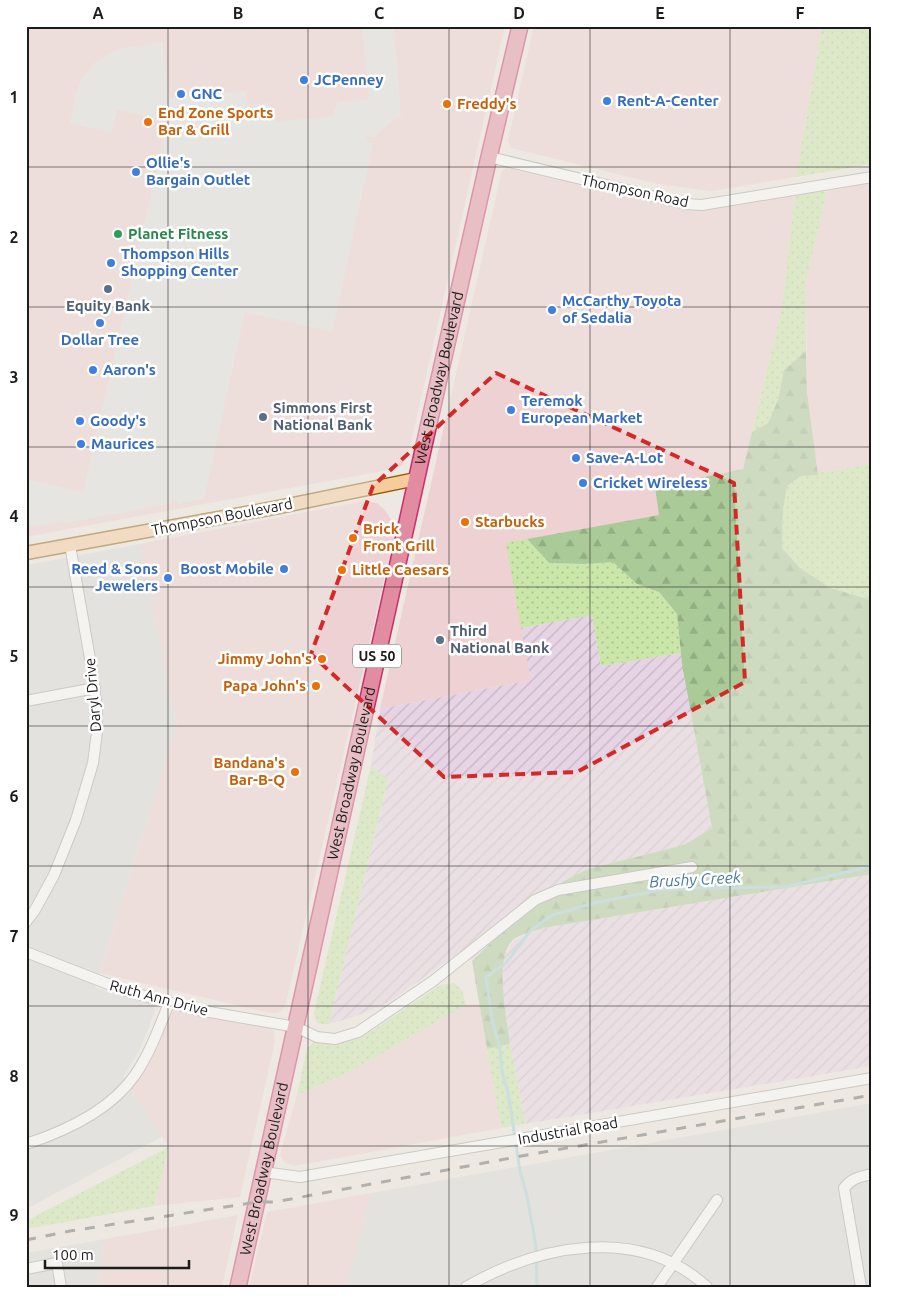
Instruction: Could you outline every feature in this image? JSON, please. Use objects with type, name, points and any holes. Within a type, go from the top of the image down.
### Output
[{"type":"highway","name":"West Broadway Boulevard","points":[[238,1287],[488,157],[520,26]]},
{"type":"main road","name":"Thompson Boulevard","points":[[26,553],[279,507],[416,479]]},
{"type":"street","name":"Thompson Road","points":[[488,157],[686,204],[702,205],[872,176]]},
{"type":"street","name":"Daryl Drive","points":[[26,922],[35,910],[54,874],[76,820],[93,763],[98,732],[95,688],[70,545]]},
{"type":"street","points":[[26,701],[95,688]]},
{"type":"street","name":"Ruth Ann Drive","points":[[26,952],[126,991],[198,1010],[296,1027],[317,1037],[335,1038],[358,1032],[433,981],[535,900],[558,890],[692,867]]},
{"type":"street","points":[[26,1144],[77,1124],[122,1092],[135,1075],[152,1046],[169,1002]]},
{"type":"street","name":"Industrial Road","points":[[263,1172],[300,1177],[872,1078]]},
{"type":"street","points":[[861,1287],[844,1188],[856,1177],[872,1174]]},
{"type":"street","points":[[657,1287],[717,1200]]},
{"type":"street","points":[[466,1287],[494,1272],[546,1254],[566,1250],[619,1247],[646,1252],[673,1262],[697,1277],[708,1287]]},
{"type":"street","points":[[26,1268],[57,1263],[61,1287]]},
{"type":"highlighted area","points":[[496,373],[734,483],[745,682],[577,772],[444,777],[311,654],[373,486]]},
{"type":"shaded area","name":"Thompson Hills Shopping Center","points":[[26,26],[505,26],[408,456],[401,466],[383,471],[26,537]]},
{"type":"shaded area","points":[[362,26],[394,26],[401,118],[393,120],[375,137],[367,136],[366,139],[367,142],[373,144],[332,332],[245,312],[204,499],[179,504],[172,497],[173,503],[82,520],[26,527],[26,479],[83,492],[168,121],[117,109],[112,133],[70,123],[81,80],[94,63],[117,49],[163,42],[169,98],[246,91],[247,105],[268,103],[277,122],[332,116],[338,102],[369,99]]},
{"type":"shaded area","points":[[534,26],[822,26],[796,177],[713,191],[702,190],[658,184],[511,148],[508,140]]},
{"type":"shaded area","points":[[507,168],[670,202],[691,204],[795,194],[782,307],[743,469],[655,487],[660,515],[507,543],[531,680],[380,709],[502,170]]},
{"type":"shaded area","points":[[872,183],[872,464],[818,475],[807,392],[806,281],[827,191]]},
{"type":"shaded area","points":[[364,501],[377,503],[385,510],[392,521],[394,536],[285,1007],[278,1013],[270,1013],[100,973],[177,725],[140,544]]},
{"type":"shaded area","points":[[140,544],[177,725],[95,988],[153,1004],[155,1011],[140,1049],[123,1077],[163,1136],[26,1209],[26,565]]},
{"type":"shaded area","points":[[592,615],[601,666],[681,653],[712,828],[684,845],[589,869],[564,881],[525,910],[472,961],[461,951],[391,1001],[357,1016],[329,1024],[388,780],[371,765],[380,709],[531,680],[521,628]]},
{"type":"shaded area","points":[[872,874],[872,1066],[525,1124],[502,988],[504,956],[514,940],[543,928]]},
{"type":"shaded area","points":[[479,1004],[501,1128],[295,1166],[285,1163],[280,1155],[297,1095],[346,1074],[466,1005]]},
{"type":"shaded area","points":[[175,1007],[270,1027],[274,1032],[275,1041],[240,1197],[154,1206],[169,1147],[130,1088],[145,1069],[160,1039],[168,1012]]},
{"type":"shaded area","points":[[872,1103],[872,1287],[346,1287],[371,1193]]},
{"type":"shaded area","points":[[371,1193],[346,1287],[249,1287],[267,1212]]},
{"type":"shaded area","points":[[238,1215],[222,1287],[98,1287],[105,1239]]},
{"type":"shaded area","points":[[105,1239],[98,1287],[26,1287],[26,1253]]},
{"type":"green space","points":[[822,26],[872,26],[872,164],[796,177]]},
{"type":"green space","points":[[827,191],[806,281],[806,351],[784,370],[778,400],[768,423],[752,432],[782,307],[795,194]]},
{"type":"green space","points":[[806,351],[807,392],[818,475],[801,476],[787,486],[783,510],[782,548],[799,567],[830,588],[872,600],[872,874],[543,928],[514,939],[508,947],[504,959],[503,973],[504,1005],[510,1044],[487,1049],[472,961],[525,910],[564,881],[588,869],[684,845],[712,828],[682,664],[677,614],[659,592],[637,584],[613,562],[584,564],[549,563],[527,539],[659,515],[655,487],[743,469],[752,432],[768,423],[778,400],[784,370]]},
{"type":"green space","points":[[872,464],[872,600],[830,588],[799,567],[782,548],[783,510],[787,486],[801,476]]},
{"type":"green space","points":[[527,539],[549,563],[584,564],[613,561],[642,586],[659,592],[677,614],[681,653],[601,666],[592,615],[521,628],[506,543]]},
{"type":"green space","points":[[371,765],[388,779],[329,1024],[319,1024],[315,1019],[314,1013]]},
{"type":"green space","points":[[454,983],[462,990],[466,1005],[346,1074],[297,1095],[307,1048],[315,1041],[352,1037],[373,1030],[440,985]]},
{"type":"green space","points":[[510,1044],[525,1124],[501,1128],[487,1049]]},
{"type":"green space","points":[[169,1147],[154,1206],[26,1229],[26,1221]]},
{"type":"waterway","name":"Brushy Creek","points":[[537,1287],[536,1246],[527,1196],[520,1171],[508,1092],[502,1072],[500,1048],[492,1020],[486,977],[506,963],[530,931],[552,915],[598,902],[661,890],[785,887],[872,866]]},
{"type":"railway","points":[[26,1240],[70,1231],[257,1202],[275,1202],[527,1155],[872,1095]]},
{"type":"place","name":"JCPenney","points":[[304,80]]},
{"type":"place","name":"GNC","points":[[181,94]]},
{"type":"place","name":"Rent-A-Center","points":[[607,101]]},
{"type":"place","name":"Freddy's","points":[[447,104]]},
{"type":"place","name":"End Zone Sports Bar & Grill","points":[[148,122]]},
{"type":"place","name":"Ollie's Bargain Outlet","points":[[136,172]]},
{"type":"place","name":"Planet Fitness","points":[[118,234]]},
{"type":"place","name":"Thompson Hills Shopping Center","points":[[111,263]]},
{"type":"place","name":"Equity Bank","points":[[108,289]]},
{"type":"place","name":"McCarthy Toyota of Sedalia","points":[[552,310]]},
{"type":"place","name":"Dollar Tree","points":[[100,323]]},
{"type":"place","name":"Aaron's","points":[[93,370]]},
{"type":"place","name":"Teremok European Market","points":[[511,410]]},
{"type":"place","name":"Simmons First National Bank","points":[[263,417]]},
{"type":"place","name":"Goody's","points":[[80,421]]},
{"type":"place","name":"Maurices","points":[[81,444]]},
{"type":"place","name":"Save-A-Lot","points":[[576,458]]},
{"type":"place","name":"Cricket Wireless","points":[[583,483]]},
{"type":"place","name":"Starbucks","points":[[465,522]]},
{"type":"place","name":"Brick Front Grill","points":[[353,538]]},
{"type":"place","name":"Boost Mobile","points":[[284,569]]},
{"type":"place","name":"Little Caesars","points":[[342,570]]},
{"type":"place","name":"Reed & Sons Jewelers","points":[[168,578]]},
{"type":"place","name":"Third National Bank","points":[[440,640]]},
{"type":"place","name":"Jimmy John's","points":[[322,659]]},
{"type":"place","name":"Papa John's","points":[[316,686]]},
{"type":"place","name":"Bandana's Bar-B-Q","points":[[295,772]]}]
